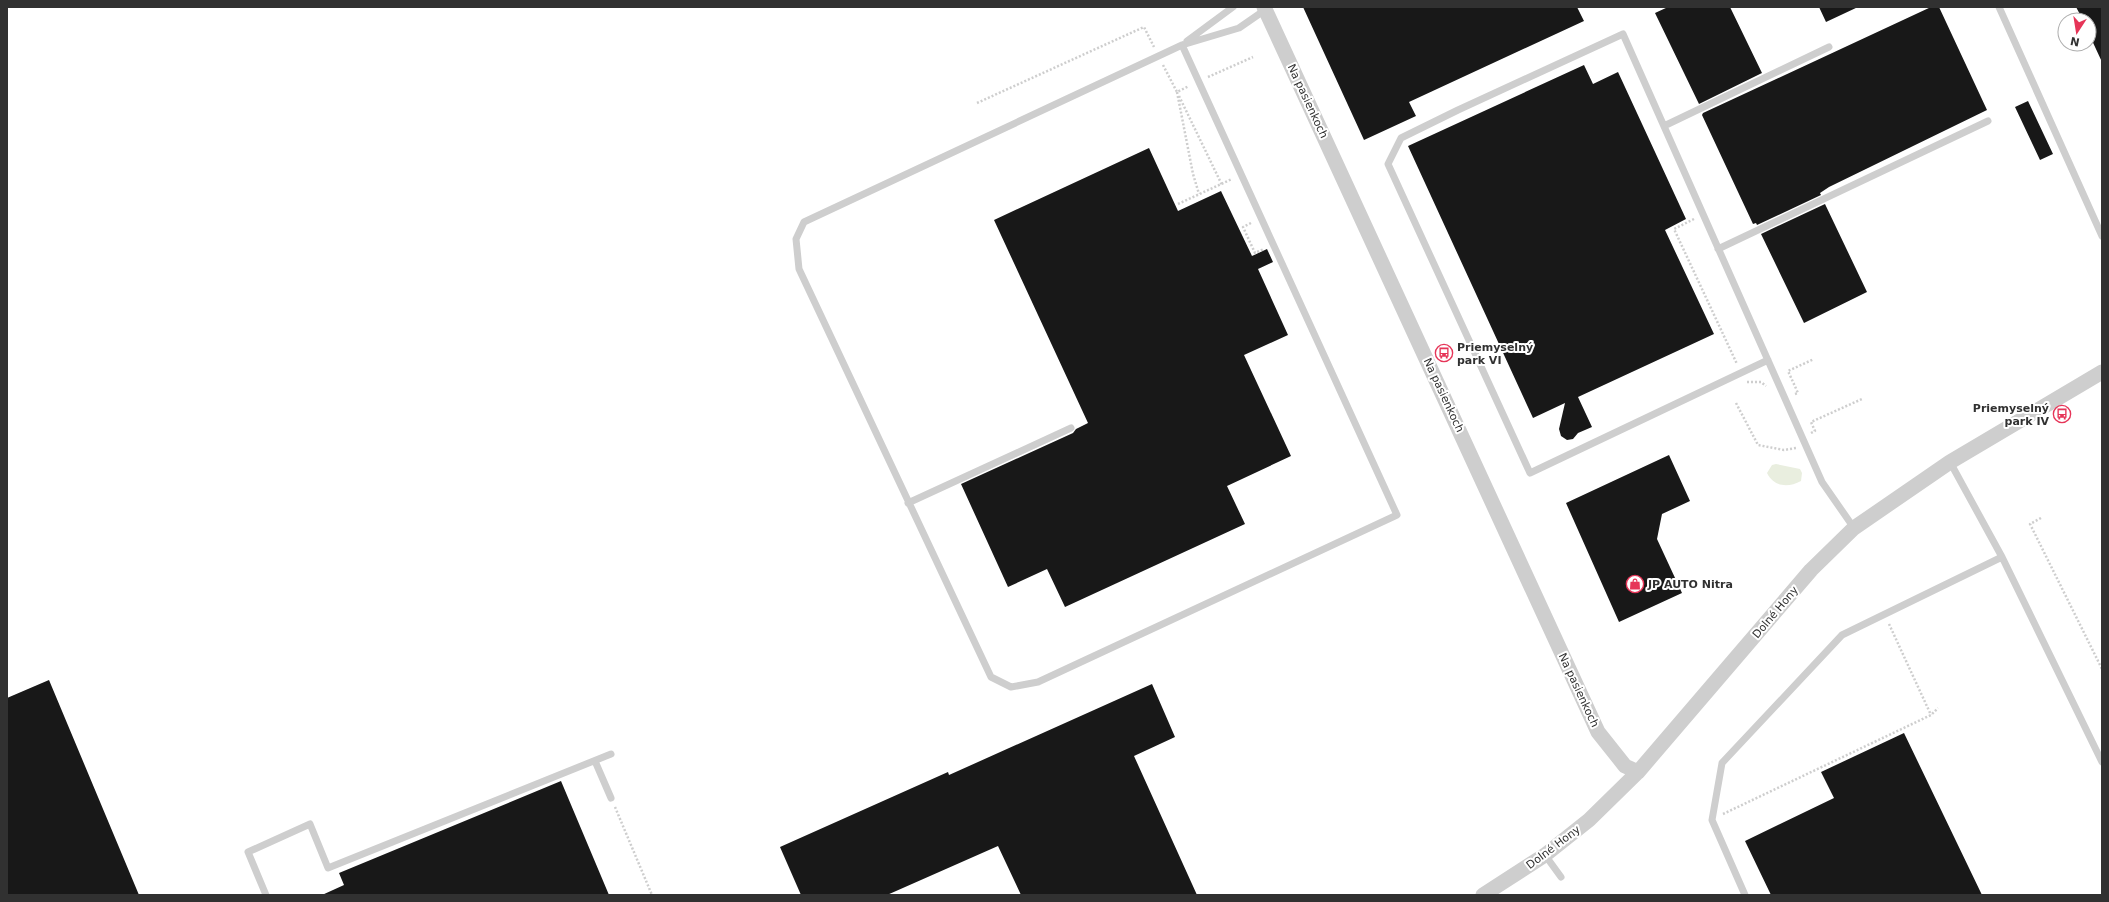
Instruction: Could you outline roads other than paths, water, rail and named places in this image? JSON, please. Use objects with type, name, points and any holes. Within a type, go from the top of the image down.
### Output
[{"type":"street","name":"Na pasienkoch","points":[[1265,8],[1598,732],[1625,766],[1638,772]]},
{"type":"street","name":"Dolné Hony","points":[[1482,895],[1545,855],[1589,820],[1638,772],[1811,570],[1854,528],[1950,462],[2102,372]]},
{"type":"lane","points":[[1182,45],[1233,7]]},
{"type":"lane","points":[[1999,7],[2102,236]]},
{"type":"lane","points":[[1182,45],[1397,514],[1038,682],[1011,687],[991,677],[799,269],[796,239],[804,222],[1182,45],[1240,28],[1265,8]]},
{"type":"lane","points":[[1768,360],[1530,473],[1388,164],[1401,138],[1623,34],[1718,250],[1803,436],[1822,482],[1854,528]]},
{"type":"lane","points":[[1664,126],[1829,47]]},
{"type":"lane","points":[[1718,250],[1988,121]]},
{"type":"lane","points":[[908,503],[1071,428]]},
{"type":"lane","points":[[1950,462],[2002,557],[2102,762]]},
{"type":"lane","points":[[1745,895],[1712,820],[1722,763],[1842,635],[2002,557]]},
{"type":"lane","points":[[266,895],[248,852],[310,824],[328,868],[611,754]]},
{"type":"lane","points":[[595,761],[611,798]]},
{"type":"lane","points":[[1545,855],[1561,877]]},
{"type":"place","name":"Priemyselný park VI","points":[[1444,353]]},
{"type":"place","name":"Priemyselný park IV","points":[[2062,414]]},
{"type":"place","name":"JP AUTO Nitra","points":[[1635,584]]}]
